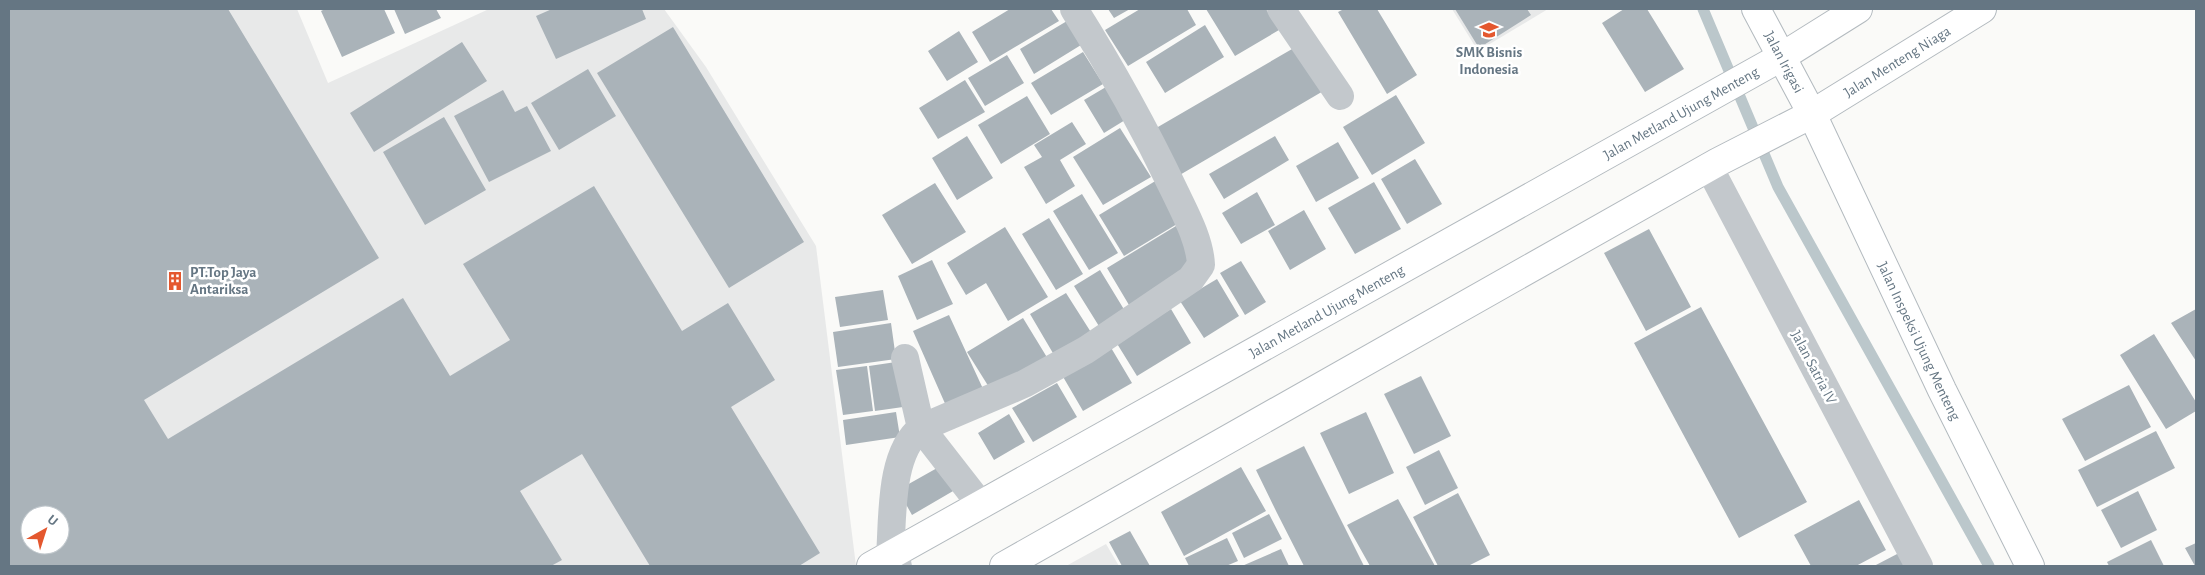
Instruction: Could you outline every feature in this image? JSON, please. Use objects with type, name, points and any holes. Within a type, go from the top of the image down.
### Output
[{"type":"street","points":[[886,563],[898,470],[903,451],[910,436],[920,428],[1024,384],[1086,350],[1191,279],[1201,265],[1200,251],[1186,217],[1145,129],[1114,72],[1074,9]]},
{"type":"street","points":[[1281,9],[1340,96]]},
{"type":"street","name":"Jalan Irigasi","points":[[1756,9],[1808,116]]},
{"type":"street","points":[[1779,58],[1858,9]]},
{"type":"street","name":"Jalan Menteng Niaga","points":[[1808,116],[1982,9]]},
{"type":"street","name":"Jalan Metland Ujung Menteng","points":[[886,563],[981,504],[1779,58]]},
{"type":"street","points":[[1004,566],[1714,165],[1808,116]]},
{"type":"street","name":"Jalan Inspeksi Ujung Menteng","points":[[1808,116],[2030,566]]},
{"type":"street","name":"Jalan Satria IV","points":[[1714,165],[1919,566]]},
{"type":"street","points":[[905,358],[920,428],[981,504]]},
{"type":"shaded area","name":"PT.Top Jaya Antariksa","points":[[9,9],[297,9],[328,83],[489,9],[664,9],[706,67],[816,246],[856,566],[9,566]]},
{"type":"shaded area","name":"SMK Bisnis Indonesia","points":[[1452,9],[1548,9],[1478,51]]},
{"type":"shaded area","points":[[1106,544],[1119,566],[1066,566]]},
{"type":"building","name":"PT.Top Jaya Antariksa","points":[[9,9],[228,9],[379,258],[144,400],[168,439],[403,298],[450,376],[510,340],[463,264],[594,186],[682,331],[728,303],[775,380],[731,407],[820,553],[799,566],[650,566],[582,454],[520,491],[562,560],[551,566],[9,566]]},
{"type":"building","points":[[325,9],[384,9],[395,33],[342,57],[321,11]]},
{"type":"building","points":[[394,9],[436,9],[441,18],[405,34]]},
{"type":"building","points":[[552,9],[642,9],[646,19],[556,59],[536,16]]},
{"type":"building","points":[[1010,9],[1051,9],[1059,21],[990,62],[972,32]]},
{"type":"building","points":[[1108,9],[1130,9],[1114,18]]},
{"type":"building","points":[[1140,9],[1187,9],[1196,25],[1128,66],[1105,30]]},
{"type":"building","points":[[1206,9],[1266,9],[1279,30],[1235,56]]},
{"type":"building","points":[[1344,9],[1377,9],[1417,75],[1387,94],[1338,12]]},
{"type":"building","name":"SMK Bisnis Indonesia","points":[[1455,9],[1527,9],[1531,15],[1479,48]]},
{"type":"building","points":[[1624,9],[1647,9],[1684,69],[1645,92],[1602,23]]},
{"type":"building","points":[[1067,21],[1081,45],[1034,74],[1020,49]]},
{"type":"building","points":[[1205,25],[1224,57],[1165,93],[1146,62]]},
{"type":"building","points":[[673,27],[804,242],[729,288],[597,73]]},
{"type":"building","points":[[959,31],[978,62],[947,81],[928,51]]},
{"type":"building","points":[[462,42],[487,81],[374,152],[350,113]]},
{"type":"building","points":[[1299,45],[1325,90],[1178,176],[1151,131]]},
{"type":"building","points":[[1083,52],[1103,84],[1051,115],[1031,83]]},
{"type":"building","points":[[1007,55],[1024,83],[985,106],[968,78]]},
{"type":"building","points":[[588,69],[616,116],[559,150],[531,103]]},
{"type":"building","points":[[965,80],[985,112],[938,139],[919,108]]},
{"type":"building","points":[[1111,84],[1130,117],[1104,133],[1084,100]]},
{"type":"building","points":[[503,90],[515,112],[527,106],[551,151],[489,182],[454,116]]},
{"type":"building","points":[[1396,95],[1425,143],[1372,175],[1343,127]]},
{"type":"building","points":[[1027,96],[1050,134],[1001,164],[978,125]]},
{"type":"building","points":[[444,117],[486,190],[425,225],[383,152]]},
{"type":"building","points":[[1072,122],[1086,144],[1060,160],[1075,186],[1046,204],[1024,167],[1042,157],[1034,145]]},
{"type":"building","points":[[1120,128],[1151,177],[1103,205],[1073,157]]},
{"type":"building","points":[[967,136],[993,178],[957,200],[932,158]]},
{"type":"building","points":[[1275,136],[1289,160],[1224,199],[1209,174]]},
{"type":"building","points":[[1338,142],[1359,178],[1316,202],[1296,166]]},
{"type":"building","points":[[1415,159],[1442,204],[1407,224],[1381,179]]},
{"type":"building","points":[[1157,180],[1182,221],[1124,256],[1099,215]]},
{"type":"building","points":[[1374,182],[1401,229],[1355,254],[1328,208]]},
{"type":"building","points":[[935,183],[966,232],[912,264],[882,215]]},
{"type":"building","points":[[1257,192],[1275,225],[1241,244],[1222,213]]},
{"type":"building","points":[[1082,194],[1118,253],[1089,270],[1053,211]]},
{"type":"building","points":[[1304,210],[1326,249],[1290,270],[1268,231]]},
{"type":"building","points":[[1049,218],[1083,274],[1056,290],[1022,234]]},
{"type":"building","points":[[1176,226],[1198,264],[1129,305],[1107,268]]},
{"type":"building","points":[[1005,227],[1048,297],[1008,321],[986,283],[966,295],[947,263]]},
{"type":"building","points":[[1649,229],[1691,307],[1646,331],[1604,253]]},
{"type":"building","points":[[932,260],[953,304],[917,320],[898,276]]},
{"type":"building","points":[[1241,261],[1266,302],[1245,315],[1220,273]]},
{"type":"building","points":[[1100,270],[1128,316],[1102,331],[1074,286]]},
{"type":"building","points":[[1217,279],[1239,316],[1204,338],[1180,301]]},
{"type":"building","points":[[883,290],[888,320],[840,327],[835,297]]},
{"type":"building","points":[[1066,293],[1094,337],[1057,360],[1030,314]]},
{"type":"building","points":[[1701,307],[1807,502],[1739,538],[1634,343]]},
{"type":"building","points":[[1171,309],[1191,343],[1137,376],[1116,342]]},
{"type":"building","points":[[2196,309],[2196,361],[2171,323]]},
{"type":"building","points":[[949,315],[984,391],[947,408],[913,331]]},
{"type":"building","points":[[1023,318],[1048,359],[992,392],[967,352]]},
{"type":"building","points":[[891,323],[896,359],[838,367],[833,332]]},
{"type":"building","points":[[2154,334],[2196,402],[2196,411],[2166,429],[2120,355]]},
{"type":"building","points":[[1110,346],[1132,383],[1083,411],[1062,375]]},
{"type":"building","points":[[896,362],[903,407],[875,411],[869,366]]},
{"type":"building","points":[[867,366],[873,411],[843,415],[836,370]]},
{"type":"building","points":[[1421,376],[1451,436],[1414,454],[1384,394]]},
{"type":"building","points":[[1057,383],[1077,417],[1033,442],[1012,408]]},
{"type":"building","points":[[2129,385],[2151,427],[2085,461],[2062,419]]},
{"type":"building","points":[[896,412],[900,437],[846,445],[843,420]]},
{"type":"building","points":[[1366,412],[1394,473],[1349,494],[1320,433]]},
{"type":"building","points":[[1009,414],[1025,442],[994,460],[978,433]]},
{"type":"building","points":[[2156,431],[2175,468],[2097,507],[2078,470]]},
{"type":"building","points":[[1304,446],[1364,566],[1304,566],[1277,513],[1256,470]]},
{"type":"building","points":[[1439,450],[1458,488],[1425,505],[1406,467]]},
{"type":"building","points":[[946,463],[960,487],[912,515],[898,490]]},
{"type":"building","points":[[1241,467],[1266,511],[1184,556],[1161,512]]},
{"type":"building","points":[[2138,491],[2157,530],[2121,548],[2101,510]]},
{"type":"building","points":[[1458,493],[1490,555],[1468,566],[1438,566],[1413,517]]},
{"type":"building","points":[[1398,499],[1435,566],[1370,566],[1347,525]]},
{"type":"building","points":[[1859,500],[1886,550],[1856,566],[1811,566],[1794,535]]},
{"type":"building","points":[[1269,514],[1282,539],[1244,558],[1232,533]]},
{"type":"building","points":[[1130,531],[1150,566],[1122,566],[1109,542]]},
{"type":"building","points":[[1227,538],[1238,561],[1226,566],[1189,566],[1185,558]]},
{"type":"building","points":[[2151,540],[2164,566],[2109,566],[2107,562]]},
{"type":"building","points":[[2196,543],[2196,566],[2195,566],[2185,548]]},
{"type":"building","points":[[1281,549],[1289,566],[1242,566]]},
{"type":"building","points":[[1899,553],[1906,566],[1874,566]]},
{"type":"waterway","points":[[1703,9],[1778,187],[1989,566]]},
{"type":"place","name":"SMK Bisnis Indonesia","points":[[1489,30]]},
{"type":"place","name":"PT.Top Jaya Antariksa","points":[[175,281]]}]
